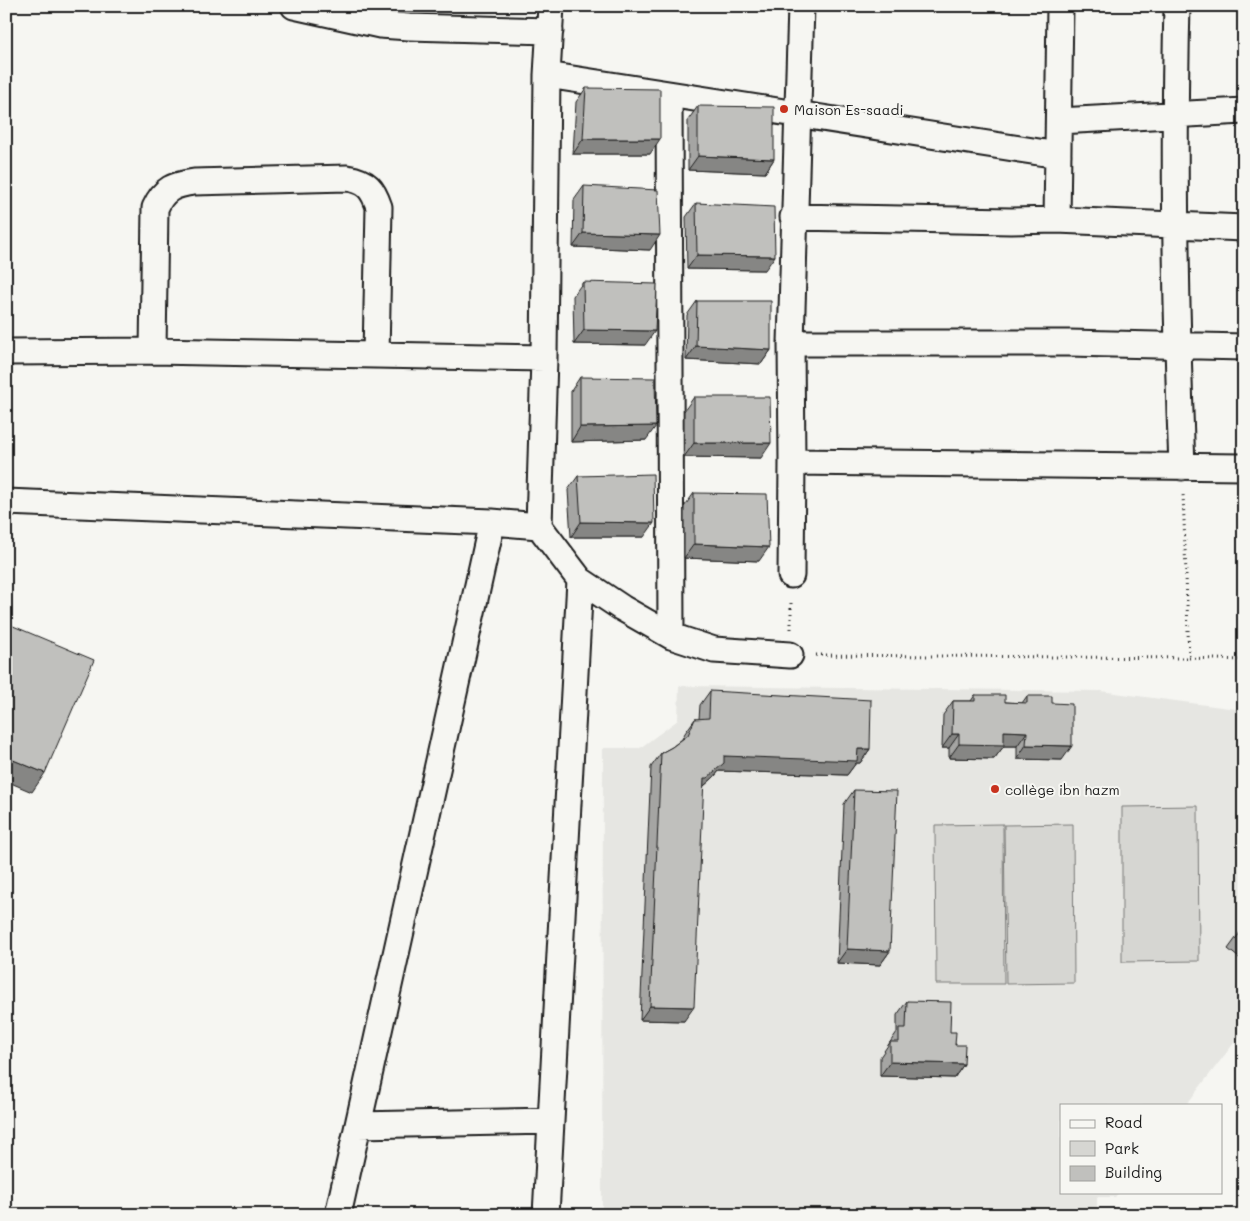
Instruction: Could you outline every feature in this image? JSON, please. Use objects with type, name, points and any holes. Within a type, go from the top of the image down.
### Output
[{"type":"street","points":[[294,6],[380,25],[410,17],[550,18],[547,75],[544,358],[539,526],[580,580],[622,608],[671,636],[714,650],[790,655]]},
{"type":"street","points":[[791,575],[793,217],[801,6]]},
{"type":"street","points":[[1057,220],[1060,6]]},
{"type":"street","points":[[1177,6],[1174,116],[1177,346],[1182,467]]},
{"type":"street","points":[[547,75],[1058,154]]},
{"type":"street","points":[[669,95],[671,636]]},
{"type":"street","points":[[1059,121],[1244,112]]},
{"type":"street","points":[[153,351],[155,208],[160,198],[168,189],[194,182],[347,178],[358,180],[368,186],[375,195],[379,208],[376,354]]},
{"type":"street","points":[[793,217],[1010,221],[1057,220],[1244,228]]},
{"type":"street","points":[[791,343],[1069,343],[1244,347]]},
{"type":"street","points":[[6,352],[153,351],[544,358]]},
{"type":"street","points":[[792,462],[1244,467]]},
{"type":"street","points":[[6,502],[492,522],[539,526]]},
{"type":"street","points":[[338,1215],[492,522]]},
{"type":"street","points":[[546,1215],[580,580]]},
{"type":"street","points":[[358,1124],[550,1121]]},
{"type":"path","points":[[1182,467],[1189,658]]},
{"type":"path","points":[[791,575],[790,655],[1244,660]]},
{"type":"shaded area","points":[[679,686],[1100,691],[1244,710],[1244,1030],[1187,1104],[1060,1104],[1060,1194],[1117,1194],[1115,1197],[1097,1197],[1097,1215],[602,1215],[603,748],[640,748],[678,720]]},
{"type":"green space","points":[[1198,806],[1199,961],[1122,962],[1122,807]]},
{"type":"green space","points":[[1003,824],[1004,984],[936,984],[935,825]]},
{"type":"green space","points":[[1073,824],[1074,983],[1006,984],[1004,825]]},
{"type":"building","points":[[586,88],[660,89],[660,139],[583,139]]},
{"type":"building","points":[[698,106],[774,107],[774,159],[698,156]]},
{"type":"building","points":[[584,186],[658,190],[660,235],[583,233]]},
{"type":"building","points":[[696,203],[774,207],[775,256],[697,255]]},
{"type":"building","points":[[583,282],[657,284],[655,331],[584,330]]},
{"type":"building","points":[[697,301],[771,301],[771,350],[696,346]]},
{"type":"building","points":[[580,377],[655,378],[656,426],[580,427]]},
{"type":"building","points":[[694,397],[770,397],[771,443],[694,443]]},
{"type":"building","points":[[653,474],[654,523],[581,522],[578,476]]},
{"type":"building","points":[[694,493],[767,494],[769,547],[694,544]]},
{"type":"building","points":[[6,623],[94,660],[45,773],[6,757]]},
{"type":"building","points":[[710,691],[871,700],[870,749],[858,749],[857,761],[724,756],[724,763],[707,778],[704,778],[694,1007],[650,1006],[661,753],[688,735],[695,719],[709,718]]},
{"type":"building","points":[[975,695],[1005,695],[1005,702],[1027,703],[1027,696],[1052,696],[1052,703],[1072,704],[1072,746],[1026,745],[1027,732],[1004,731],[1004,745],[959,744],[959,734],[952,734],[953,701],[975,701]]},
{"type":"building","points":[[854,790],[897,791],[890,951],[847,949]]},
{"type":"building","points":[[1244,927],[1244,940],[1238,935]]},
{"type":"building","points":[[907,1001],[951,1002],[950,1032],[956,1032],[955,1045],[965,1045],[964,1064],[890,1062],[890,1042],[899,1042],[899,1028],[906,1028]]},
{"type":"place","name":"Maison Es-saadi","points":[[784,109]]},
{"type":"place","name":"collège ibn hazm","points":[[995,789]]}]
